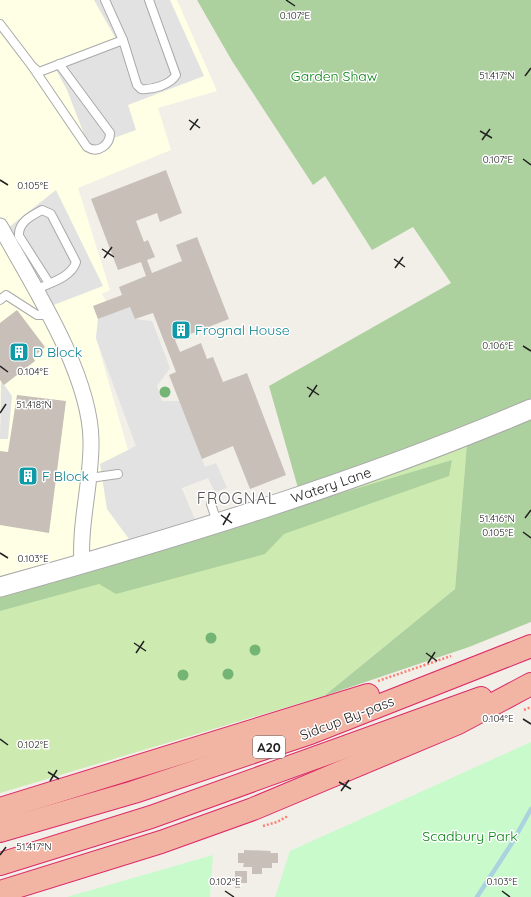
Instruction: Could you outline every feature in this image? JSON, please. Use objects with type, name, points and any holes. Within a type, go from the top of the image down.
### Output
[{"type":"highway","name":"A20","points":[[0,809],[331,708],[482,655],[531,642]]},
{"type":"highway","name":"Sidcup By-pass","points":[[0,831],[134,792],[310,733],[531,646]]},
{"type":"highway","name":"Sidcup By-pass","points":[[0,864],[151,817],[531,680]]},
{"type":"highway","points":[[0,892],[161,842],[253,809],[458,723],[531,684]]},
{"type":"street","points":[[0,226],[42,287],[49,315],[77,376],[90,420],[90,478],[81,551],[82,564]]},
{"type":"street","name":"Watery Lane","points":[[0,587],[82,564],[301,496],[431,449],[531,409]]},
{"type":"lane","points":[[105,0],[122,40],[137,85],[141,89],[150,90],[173,80],[176,75],[149,0]]},
{"type":"lane","points":[[0,24],[32,66],[87,147],[93,151],[97,151],[110,138],[110,133],[59,64]]},
{"type":"lane","points":[[32,66],[39,72],[122,40]]},
{"type":"lane","points":[[42,210],[51,214],[76,262],[74,269],[68,274],[42,287],[19,236],[19,231],[22,224],[42,210]]},
{"type":"lane","points":[[0,300],[6,295],[37,315],[49,315]]},
{"type":"lane","points":[[90,478],[118,474]]},
{"type":"lane","points":[[211,504],[217,522]]},
{"type":"shaded area","points":[[0,0],[177,0],[217,91],[158,108],[171,150],[78,188],[110,290],[102,294],[106,301],[93,306],[98,319],[96,338],[128,450],[162,437],[195,519],[0,577]]},
{"type":"shaded area","points":[[94,0],[170,0],[204,76],[128,105],[136,130],[89,147],[67,90],[54,66],[116,39]]},
{"type":"shaded area","points":[[56,190],[103,286],[51,306],[8,228]]},
{"type":"shaded area","points":[[130,307],[135,319],[152,321],[170,368],[157,386],[162,401],[180,401],[205,467],[216,463],[227,488],[215,492],[208,478],[182,488],[195,519],[129,539],[107,509],[100,464],[136,446],[96,338],[98,319]]},
{"type":"shaded area","points":[[1,380],[12,396],[8,439],[0,439]]},
{"type":"green space","name":"Garden Shaw","points":[[197,0],[531,0],[531,402],[465,430],[298,488],[269,386],[451,283],[413,227],[372,250],[325,176],[313,185],[232,61]]},
{"type":"green space","points":[[531,417],[531,622],[469,647],[324,696],[455,589],[467,443]]},
{"type":"green space","points":[[467,443],[455,589],[324,696],[0,793],[0,585]]},
{"type":"green space","points":[[452,460],[449,476],[284,534],[265,554],[116,594],[99,584],[0,611],[0,595]]},
{"type":"green space","name":"Scadbury Park","points":[[531,742],[531,897],[275,897],[290,851]]},
{"type":"green space","points":[[213,855],[210,897],[67,897]]},
{"type":"building","name":"Frognal House","points":[[166,170],[182,213],[160,222],[157,213],[136,221],[144,242],[148,240],[155,257],[147,260],[152,273],[182,261],[176,245],[197,237],[229,319],[175,340],[180,352],[201,343],[207,359],[213,357],[223,382],[247,373],[286,475],[250,489],[233,446],[202,459],[169,375],[176,372],[153,313],[135,319],[130,307],[98,319],[93,306],[122,295],[119,287],[146,276],[141,262],[118,270],[91,199]]},
{"type":"building","name":"D Block","points":[[17,310],[45,347],[33,357],[35,361],[4,385],[0,380],[0,323]]},
{"type":"building","name":"F Block","points":[[17,395],[66,401],[49,533],[0,525],[0,451],[8,452]]},
{"type":"building","points":[[244,850],[271,851],[270,853],[278,853],[278,863],[272,863],[272,868],[262,868],[262,874],[252,874],[252,867],[243,867],[244,863],[238,863],[238,853],[244,853]]},
{"type":"building","points":[[235,871],[247,871],[247,883],[240,883],[240,888],[235,888]]},
{"type":"waterway","points":[[477,897],[512,843],[531,809]]},
{"type":"place","name":"Frognal House","points":[[181,330]]},
{"type":"place","name":"D Block","points":[[19,352]]},
{"type":"place","name":"F Block","points":[[28,476]]},
{"type":"district","name":"FROGNAL","points":[[237,498]]}]
